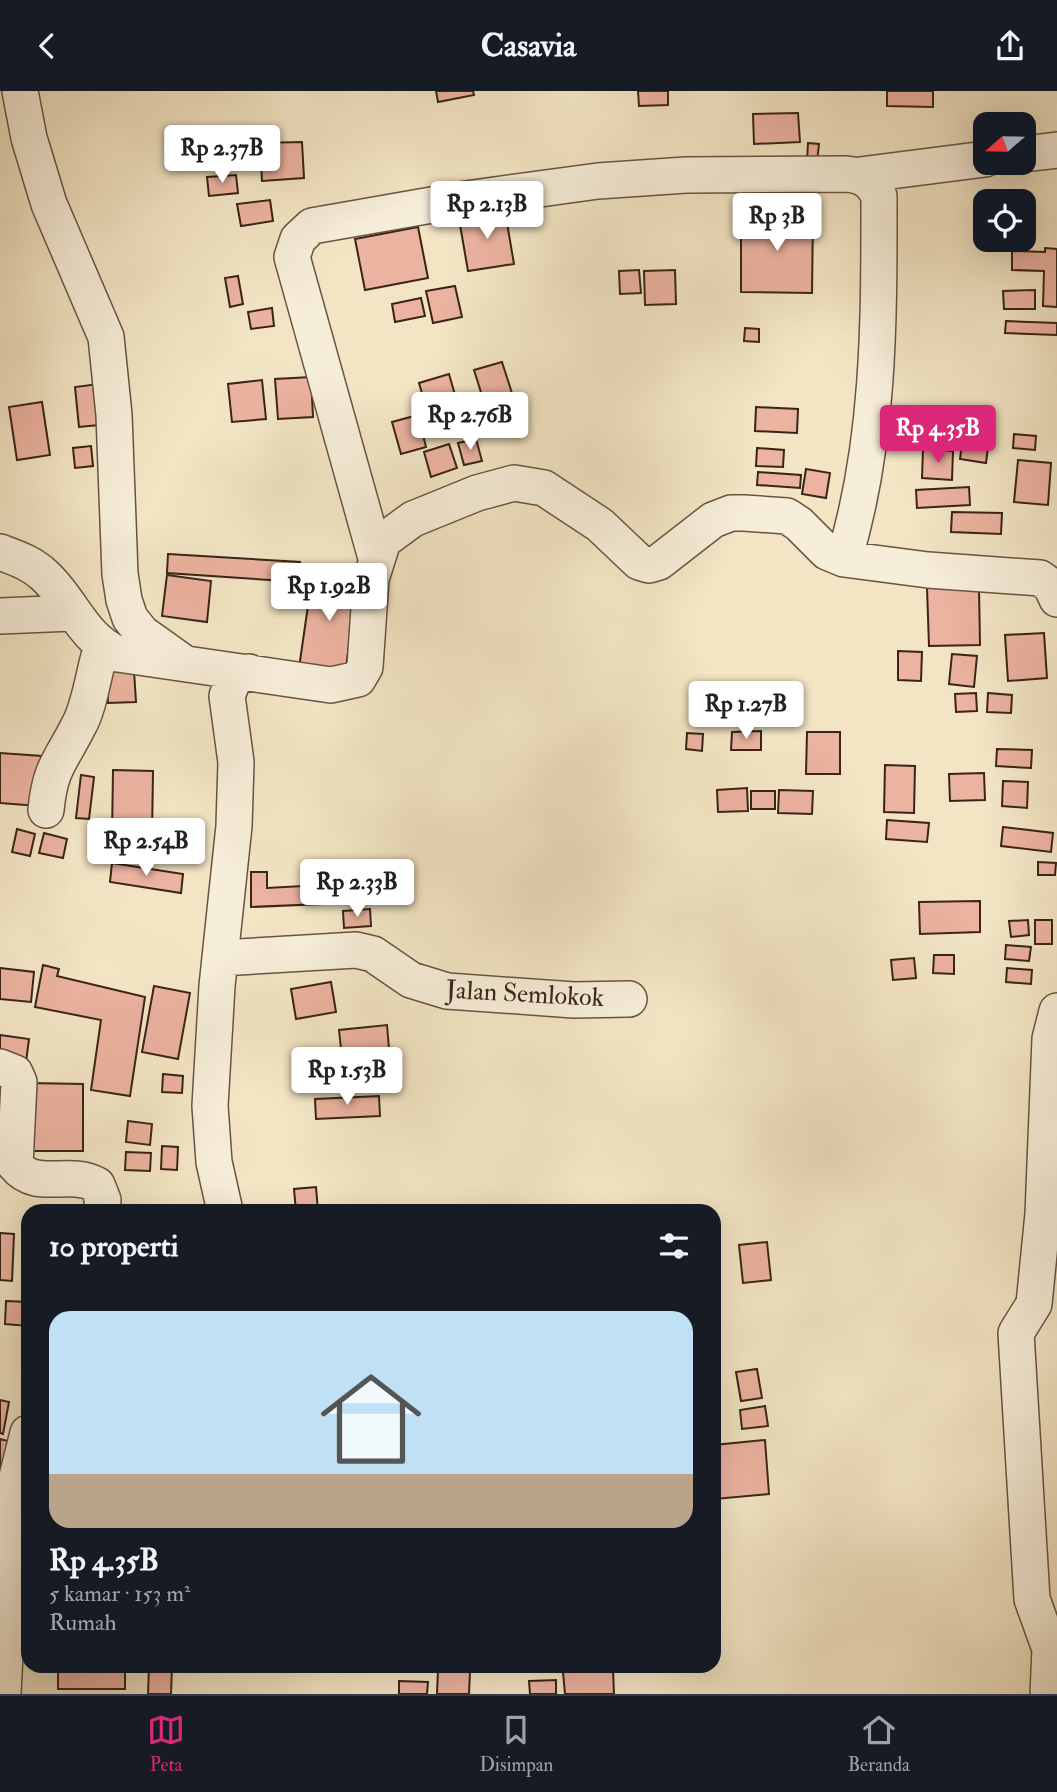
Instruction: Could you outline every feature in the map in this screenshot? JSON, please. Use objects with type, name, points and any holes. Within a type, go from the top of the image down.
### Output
[{"type":"street","points":[[20,91],[29,138],[49,204],[106,337],[114,403],[120,574],[124,600],[130,618],[142,633],[184,663]]},
{"type":"street","points":[[1036,153],[1057,150]]},
{"type":"street","points":[[376,558],[292,257],[293,249],[305,231],[312,226],[361,216],[598,181],[686,175],[860,175],[973,161]]},
{"type":"street","points":[[844,559],[867,458],[879,312],[879,196],[873,185],[860,175]]},
{"type":"street","points":[[0,552],[29,563],[46,576],[72,613],[102,646],[145,660],[184,663],[331,685],[358,679],[365,667],[371,579],[383,541],[413,519],[477,493],[513,483],[544,488],[600,525],[639,562],[649,565],[659,562],[713,520],[731,513],[787,516],[827,552],[844,559],[928,570],[1040,578],[1051,586],[1056,596]]},
{"type":"street","points":[[0,616],[72,613]]},
{"type":"street","points":[[46,810],[48,781],[60,755],[80,724],[102,646]]},
{"type":"street","points":[[224,1204],[210,1132],[220,958],[236,783],[227,696],[234,678],[249,672]]},
{"type":"street","name":"Jalan Semlokok","points":[[220,958],[356,950],[373,954],[411,980],[447,991],[574,1000],[629,999]]},
{"type":"street","points":[[1048,1694],[1050,1649],[1032,1599],[1016,1333],[1034,1304],[1043,1214],[1050,1039],[1057,1011]]},
{"type":"street","points":[[0,1067],[15,1073],[19,1082],[16,1165],[23,1175],[45,1180],[83,1177],[97,1185],[102,1204]]},
{"type":"street","points":[[4,1694],[13,1493],[21,1461]]},
{"type":"building","points":[[436,91],[473,91],[474,95],[438,102]]},
{"type":"building","points":[[638,91],[668,91],[668,105],[639,106]]},
{"type":"building","points":[[887,91],[933,91],[933,107],[887,106]]},
{"type":"building","points":[[798,113],[800,142],[754,144],[753,114]]},
{"type":"building","points":[[232,138],[236,166],[206,170],[203,142]]},
{"type":"building","points":[[302,142],[304,178],[262,181],[260,143]]},
{"type":"building","points":[[808,143],[819,144],[817,162],[807,161]]},
{"type":"building","points":[[236,175],[238,193],[209,196],[207,177]]},
{"type":"building","points":[[270,200],[273,221],[241,226],[237,204]]},
{"type":"building","points":[[505,211],[514,264],[468,271],[459,219]]},
{"type":"building","points":[[741,214],[813,215],[812,293],[741,292]]},
{"type":"building","points":[[418,227],[428,278],[365,290],[355,239]]},
{"type":"building","points":[[1045,248],[1057,249],[1057,307],[1043,306],[1044,271],[1012,270],[1012,252],[1045,252]]},
{"type":"building","points":[[639,270],[641,293],[620,294],[619,271]]},
{"type":"building","points":[[675,270],[676,304],[645,305],[644,271]]},
{"type":"building","points":[[238,276],[243,304],[230,307],[225,278]]},
{"type":"building","points":[[455,286],[462,317],[433,323],[426,291]]},
{"type":"building","points":[[1035,290],[1035,309],[1004,309],[1003,291]]},
{"type":"building","points":[[421,298],[425,316],[395,322],[392,304]]},
{"type":"building","points":[[272,308],[274,326],[251,329],[248,312]]},
{"type":"building","points":[[1006,321],[1057,323],[1057,335],[1005,333]]},
{"type":"building","points":[[745,328],[759,329],[759,342],[744,341]]},
{"type":"building","points":[[502,362],[518,412],[490,421],[474,370]]},
{"type":"building","points":[[449,374],[460,412],[430,421],[419,383]]},
{"type":"building","points":[[311,377],[313,417],[278,419],[275,379]]},
{"type":"building","points":[[262,380],[266,419],[232,422],[228,384]]},
{"type":"building","points":[[106,383],[110,424],[79,427],[75,387]]},
{"type":"building","points":[[42,402],[50,455],[17,460],[9,407]]},
{"type":"building","points":[[756,407],[798,409],[797,433],[755,431]]},
{"type":"building","points":[[418,415],[426,447],[401,454],[392,422]]},
{"type":"building","points":[[1014,434],[1036,436],[1035,450],[1013,448]]},
{"type":"building","points":[[963,436],[989,440],[986,463],[960,459]]},
{"type":"building","points":[[476,439],[482,461],[464,465],[458,443]]},
{"type":"building","points":[[449,444],[457,468],[431,477],[424,452]]},
{"type":"building","points":[[91,446],[93,466],[75,468],[73,448]]},
{"type":"building","points":[[757,448],[784,450],[783,467],[756,466]]},
{"type":"building","points":[[923,449],[953,451],[952,480],[922,478]]},
{"type":"building","points":[[1018,460],[1051,463],[1048,505],[1014,502]]},
{"type":"building","points":[[806,469],[830,473],[826,498],[802,494]]},
{"type":"building","points":[[758,472],[801,475],[800,488],[757,485]]},
{"type":"building","points":[[969,487],[970,505],[917,508],[916,490]]},
{"type":"building","points":[[952,512],[1002,513],[1001,534],[951,532]]},
{"type":"building","points":[[168,554],[300,562],[299,582],[167,573]]},
{"type":"building","points":[[313,571],[358,578],[345,675],[299,668]]},
{"type":"building","points":[[167,575],[211,581],[207,622],[162,616]]},
{"type":"building","points":[[927,588],[979,588],[980,645],[929,646]]},
{"type":"building","points":[[1044,633],[1047,678],[1008,681],[1005,635]]},
{"type":"building","points":[[898,651],[922,652],[921,681],[898,680]]},
{"type":"building","points":[[952,654],[977,656],[974,687],[949,684]]},
{"type":"building","points":[[134,671],[136,702],[108,703],[106,672]]},
{"type":"building","points":[[976,693],[977,711],[956,712],[955,694]]},
{"type":"building","points":[[988,693],[1012,695],[1011,713],[987,712]]},
{"type":"building","points":[[761,731],[761,750],[731,750],[732,732]]},
{"type":"building","points":[[807,732],[840,732],[840,774],[806,774]]},
{"type":"building","points":[[687,733],[703,734],[702,751],[686,749]]},
{"type":"building","points":[[997,749],[1032,750],[1031,768],[996,766]]},
{"type":"building","points":[[0,753],[42,756],[38,806],[0,803]]},
{"type":"building","points":[[885,765],[915,766],[914,813],[884,812]]},
{"type":"building","points":[[113,770],[153,771],[152,836],[112,836]]},
{"type":"building","points":[[984,773],[985,800],[950,801],[949,774]]},
{"type":"building","points":[[81,775],[94,777],[89,819],[76,818]]},
{"type":"building","points":[[1003,781],[1028,782],[1027,808],[1002,806]]},
{"type":"building","points":[[747,788],[748,811],[718,812],[717,790]]},
{"type":"building","points":[[779,790],[813,791],[812,814],[778,813]]},
{"type":"building","points":[[751,791],[775,791],[775,809],[751,809]]},
{"type":"building","points":[[887,820],[929,823],[927,842],[886,839]]},
{"type":"building","points":[[1003,827],[1053,833],[1051,852],[1001,846]]},
{"type":"building","points":[[17,829],[35,834],[30,856],[12,852]]},
{"type":"building","points":[[44,833],[67,839],[63,858],[39,853]]},
{"type":"building","points":[[1038,862],[1056,863],[1055,875],[1038,875]]},
{"type":"building","points":[[112,863],[183,874],[181,893],[110,882]]},
{"type":"building","points":[[251,872],[267,872],[267,888],[322,885],[323,904],[251,907]]},
{"type":"building","points":[[980,901],[980,932],[920,934],[919,902]]},
{"type":"building","points":[[370,909],[371,926],[344,928],[343,911]]},
{"type":"building","points":[[1028,920],[1029,935],[1011,937],[1009,921]]},
{"type":"building","points":[[1035,920],[1052,920],[1052,944],[1035,944]]},
{"type":"building","points":[[1006,945],[1031,947],[1029,961],[1005,959]]},
{"type":"building","points":[[934,955],[954,955],[954,974],[933,973]]},
{"type":"building","points":[[914,958],[916,978],[893,980],[891,960]]},
{"type":"building","points":[[43,965],[59,969],[57,976],[145,997],[130,1096],[91,1090],[101,1020],[35,1007]]},
{"type":"building","points":[[0,968],[34,972],[31,1002],[0,999]]},
{"type":"building","points":[[1007,968],[1032,970],[1031,984],[1006,982]]},
{"type":"building","points":[[331,982],[336,1012],[296,1019],[291,989]]},
{"type":"building","points":[[154,986],[190,993],[178,1059],[142,1052]]},
{"type":"building","points":[[387,1025],[391,1072],[344,1077],[339,1030]]},
{"type":"building","points":[[0,1035],[29,1039],[26,1062],[0,1058]]},
{"type":"building","points":[[163,1074],[183,1076],[182,1093],[162,1092]]},
{"type":"building","points":[[28,1083],[83,1084],[83,1151],[28,1151]]},
{"type":"building","points":[[379,1096],[380,1116],[316,1119],[315,1099]]},
{"type":"building","points":[[128,1121],[152,1124],[150,1145],[126,1142]]},
{"type":"building","points":[[162,1146],[178,1147],[177,1170],[161,1169]]},
{"type":"building","points":[[126,1152],[151,1153],[150,1171],[125,1170]]},
{"type":"building","points":[[316,1187],[317,1204],[295,1204],[294,1189]]},
{"type":"building","points":[[0,1233],[14,1234],[12,1281],[0,1280]]},
{"type":"building","points":[[767,1242],[771,1280],[743,1283],[739,1245]]},
{"type":"building","points":[[6,1301],[21,1302],[21,1325],[5,1324]]},
{"type":"building","points":[[757,1369],[762,1398],[741,1401],[736,1372]]},
{"type":"building","points":[[0,1400],[9,1402],[3,1434],[0,1433]]},
{"type":"building","points":[[765,1406],[768,1426],[742,1429],[740,1410]]},
{"type":"building","points":[[0,1439],[8,1441],[2,1484],[0,1484]]},
{"type":"building","points":[[765,1440],[769,1494],[721,1498],[721,1444]]},
{"type":"building","points":[[58,1673],[125,1673],[125,1689],[58,1689]]},
{"type":"building","points":[[149,1673],[172,1673],[171,1694],[148,1694]]},
{"type":"building","points":[[438,1673],[470,1673],[469,1694],[437,1694]]},
{"type":"building","points":[[563,1673],[613,1673],[614,1694],[565,1694]]},
{"type":"building","points":[[556,1680],[556,1694],[530,1694],[529,1681]]},
{"type":"building","points":[[399,1681],[428,1682],[427,1694],[399,1694]]}]
